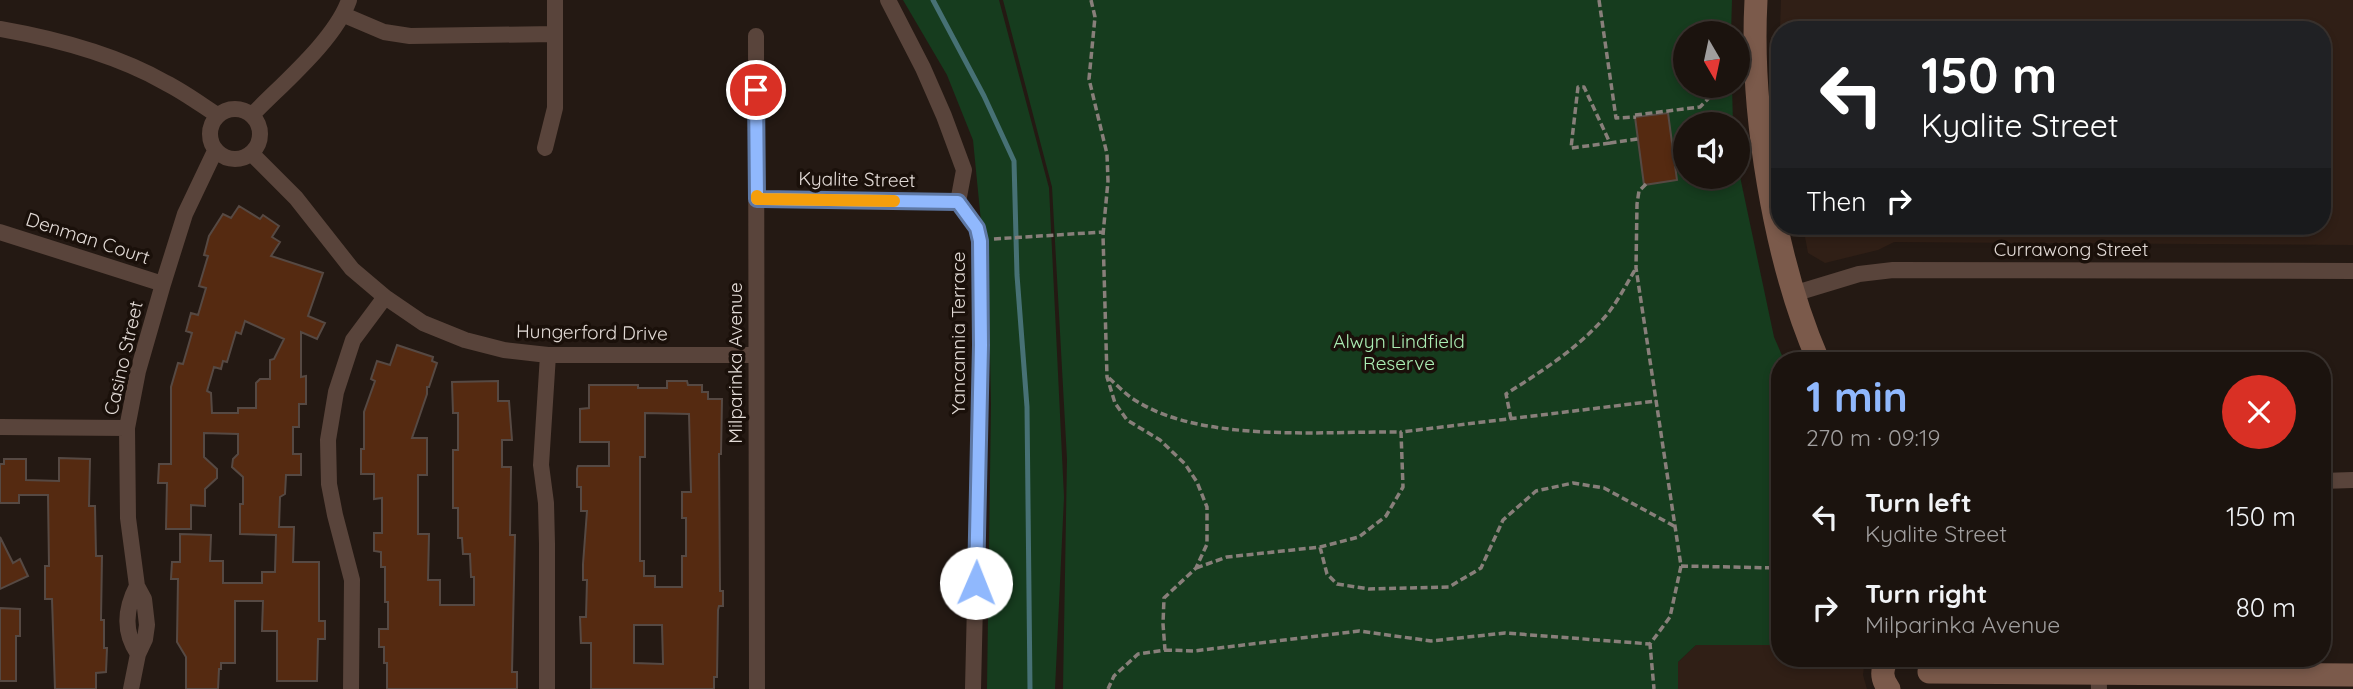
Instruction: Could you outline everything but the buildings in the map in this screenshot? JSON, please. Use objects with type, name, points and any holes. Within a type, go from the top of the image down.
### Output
[{"type":"street","points":[[545,148],[555,108],[555,0]]},
{"type":"street","points":[[888,0],[923,68],[964,170],[958,202]]},
{"type":"street","points":[[1756,0],[1756,62],[1761,126],[1771,190]]},
{"type":"street","points":[[252,115],[324,40],[346,8],[384,32],[410,36],[555,34]]},
{"type":"street","points":[[0,29],[52,38],[106,56],[165,82],[217,115]]},
{"type":"street","name":"Milparinka Avenue","points":[[756,36],[757,689]]},
{"type":"street","points":[[236,108],[252,115],[257,121],[260,138],[251,153],[239,159],[230,159],[215,151],[209,132],[217,115],[236,108]]},
{"type":"street","name":"Casino Street","points":[[131,689],[147,625],[144,599],[137,586],[128,518],[127,428],[138,371],[163,284],[186,214],[215,151]]},
{"type":"street","name":"Hungerford Drive","points":[[251,153],[296,198],[352,269],[385,297],[424,323],[466,340],[504,350],[548,355],[756,355]]},
{"type":"street","name":"Kyalite Street","points":[[757,199],[958,202]]},
{"type":"street","name":"Yancannia Terrace","points":[[958,202],[977,228],[980,241],[974,689]]},
{"type":"street","name":"Denman Court","points":[[0,232],[163,284]]},
{"type":"street","points":[[1780,235],[1793,294],[1815,352]]},
{"type":"street","name":"Currawong Street","points":[[1793,294],[1859,274],[1893,270],[2353,271]]},
{"type":"street","points":[[351,689],[352,580],[334,515],[329,484],[328,440],[337,392],[353,340],[385,297]]},
{"type":"street","points":[[547,689],[546,503],[541,465],[548,355]]},
{"type":"street","points":[[0,427],[127,428]]},
{"type":"street","points":[[2331,481],[2353,480]]},
{"type":"street","points":[[1884,667],[1883,678],[1889,689]]},
{"type":"street","points":[[1925,673],[2353,675]]},
{"type":"path","points":[[1091,0],[1094,17],[1089,79],[1107,153],[1108,181],[1103,232],[1107,376],[1115,403],[1127,420],[1160,440],[1185,464],[1197,482],[1207,507],[1207,544],[1196,568],[1164,598],[1165,650]]},
{"type":"path","points":[[1598,0],[1616,118],[1700,107],[1709,98]]},
{"type":"path","points":[[1610,143],[1584,87],[1578,87],[1571,148],[1610,143],[1638,139]]},
{"type":"path","points":[[1646,184],[1639,191],[1637,204],[1636,268],[1681,566],[1670,617],[1650,644],[1654,689]]},
{"type":"path","points":[[1006,237],[1103,232]]},
{"type":"path","points":[[1511,419],[1506,394],[1544,370],[1587,336],[1610,311],[1636,268]]},
{"type":"path","points":[[1107,376],[1137,402],[1181,421],[1247,431],[1401,432],[1656,401]]},
{"type":"path","points":[[1196,568],[1227,557],[1320,547],[1359,537],[1386,516],[1403,486],[1401,432]]},
{"type":"path","points":[[1320,547],[1327,574],[1337,584],[1369,589],[1449,587],[1481,568],[1503,520],[1535,491],[1573,483],[1604,488],[1674,527]]},
{"type":"path","points":[[1681,566],[1771,568]]},
{"type":"path","points":[[1108,689],[1114,676],[1138,654],[1165,650],[1194,651],[1360,631],[1431,642],[1505,634],[1650,644]]},
{"type":"shaded area","points":[[1781,0],[2353,0],[2353,245],[1894,242],[1878,250],[1825,263],[1808,253],[1805,235],[2331,235],[2331,21],[1780,21]]},
{"type":"shaded area","points":[[1696,645],[1771,645],[1771,667],[1864,667],[1867,689],[1678,689],[1678,662]]},
{"type":"green space","points":[[903,0],[999,0],[1049,188],[1064,497],[1055,689],[987,689],[991,404],[989,303],[973,140],[947,75]]},
{"type":"green space","name":"Alwyn Lindfield Reserve","points":[[1003,0],[1732,0],[1731,21],[1673,21],[1673,98],[1732,98],[1733,112],[1673,112],[1673,189],[1743,189],[1774,337],[1781,352],[1771,352],[1771,645],[1696,645],[1678,662],[1678,689],[1063,689],[1067,459],[1052,187]]},
{"type":"waterway","points":[[933,0],[984,96],[1014,161],[1017,275],[1027,407],[1030,689]]},
{"type":"slow traffic","points":[[757,196],[757,199],[894,201]]},
{"type":"route","points":[[756,90],[757,199],[958,202],[977,228],[980,241],[981,345],[976,583]]}]
